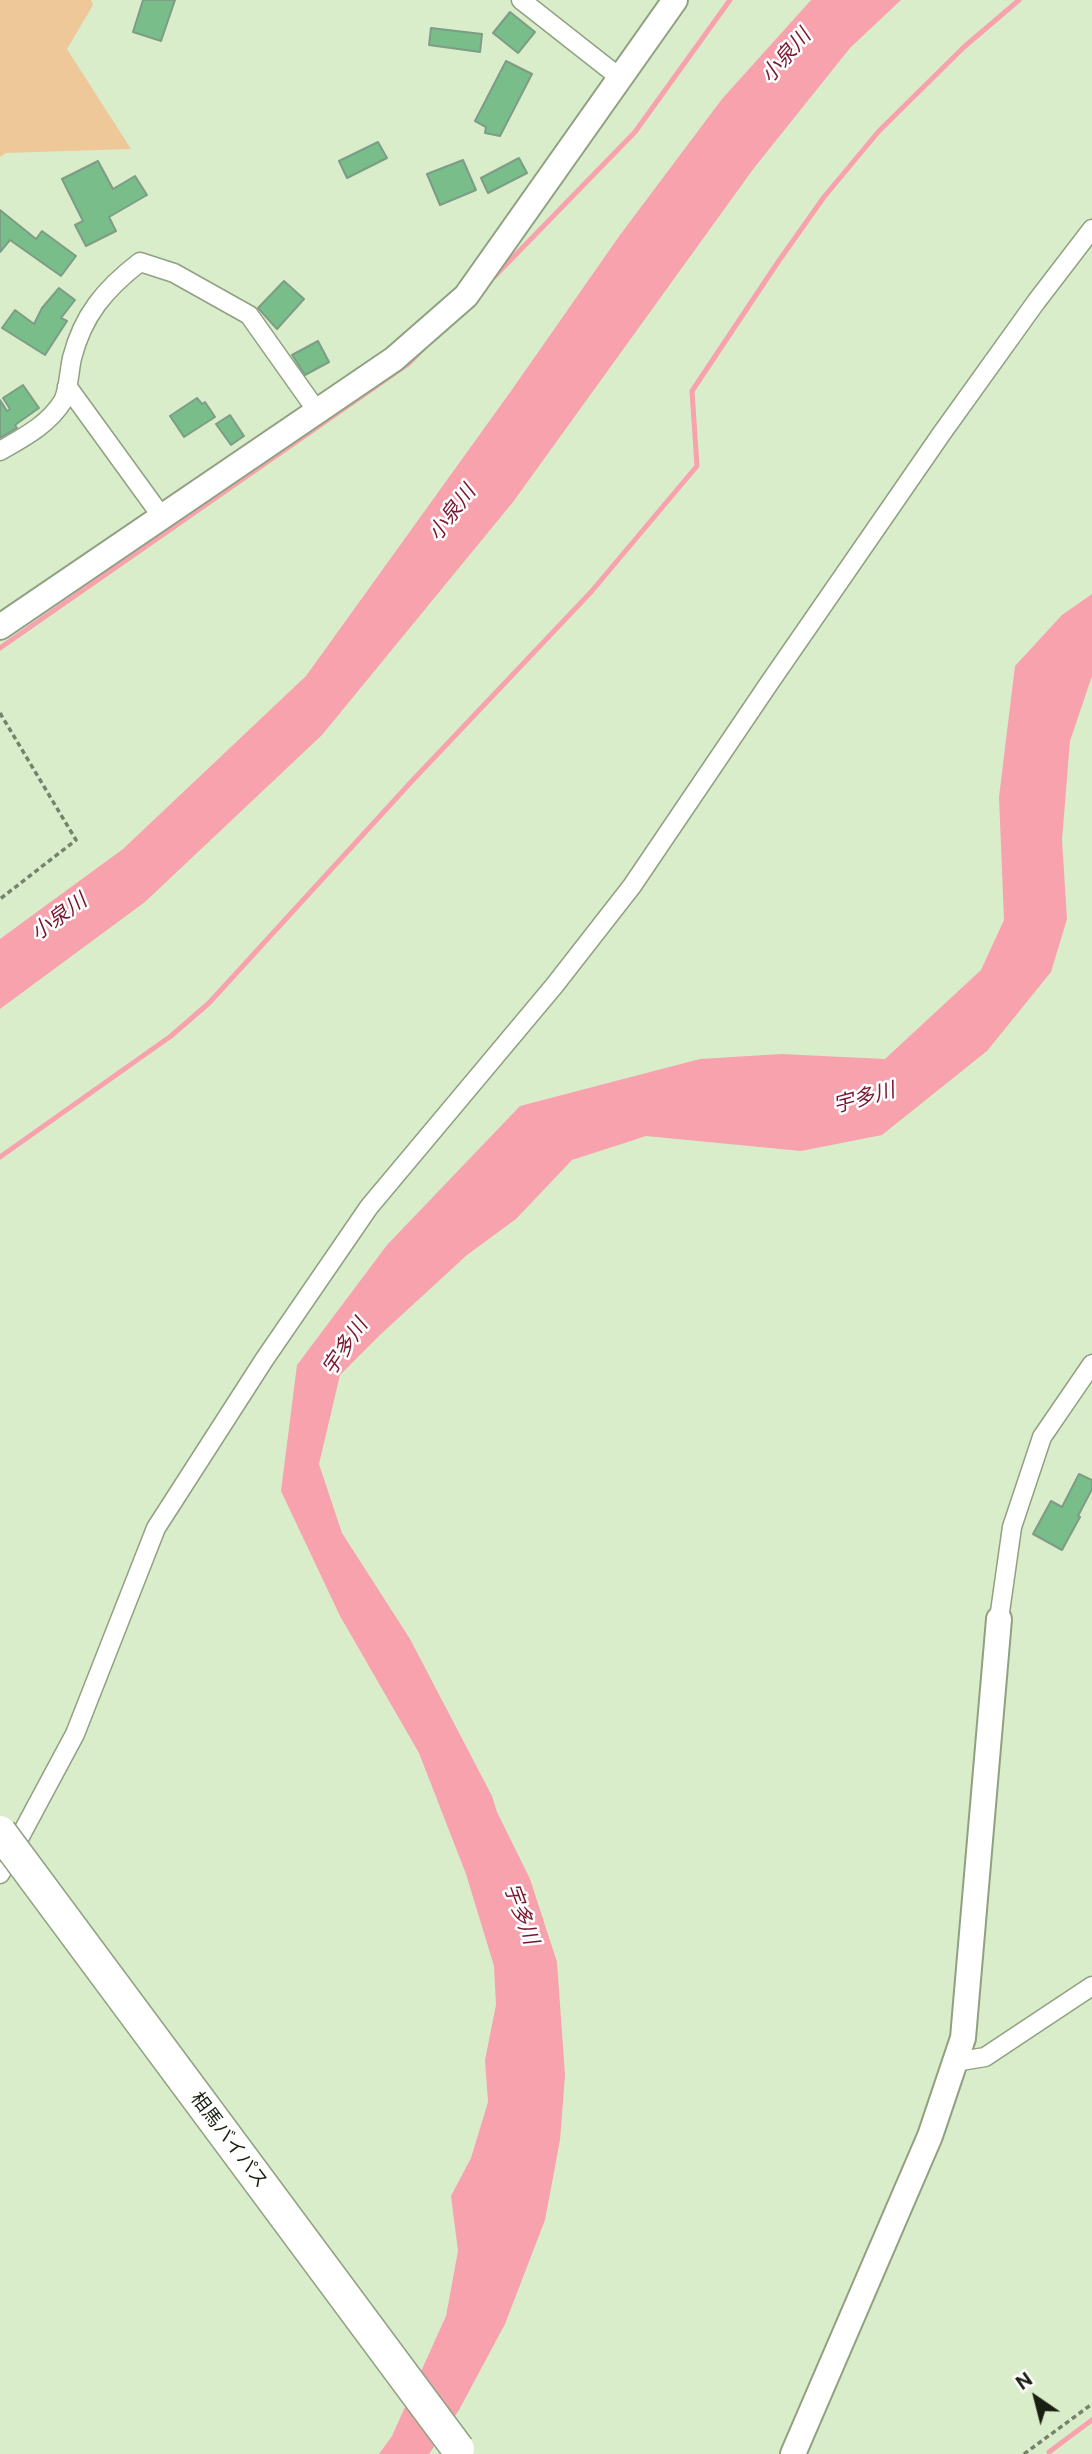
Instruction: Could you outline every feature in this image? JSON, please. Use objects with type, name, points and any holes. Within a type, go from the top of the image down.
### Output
[{"type":"highway","name":"相馬バイパス","points":[[0,1832],[458,2449]]},
{"type":"street","points":[[521,0],[620,77]]},
{"type":"street","points":[[0,627],[394,359],[466,296],[675,0]]},
{"type":"street","points":[[0,1874],[75,1734],[156,1528],[264,1360],[369,1208],[554,986],[632,886],[942,433],[1035,302],[1092,229]]},
{"type":"street","points":[[0,451],[42,426],[64,399],[73,356],[89,314],[117,280],[140,262],[174,273],[249,315],[317,411]]},
{"type":"street","points":[[67,386],[162,517]]},
{"type":"street","points":[[793,2454],[930,2136],[963,2038],[999,1619],[1012,1527],[1042,1437],[1092,1364]]},
{"type":"street","points":[[955,2062],[985,2057],[1092,1986]]},
{"type":"path","points":[[0,713],[76,840],[0,899]]},
{"type":"path","points":[[1024,2454],[1092,2404]]},
{"type":"shaded area","points":[[0,0],[91,0],[93,5],[67,49],[131,149],[6,153],[0,157]]},
{"type":"water","name":"小泉川","points":[[811,0],[901,0],[850,48],[754,168],[513,502],[322,735],[145,902],[0,1009],[0,939],[123,849],[306,676],[620,235],[722,99]]},
{"type":"water","name":"宇多川","points":[[1092,594],[1092,676],[1070,741],[1062,840],[1067,919],[1051,972],[987,1051],[882,1135],[801,1151],[646,1136],[572,1160],[516,1219],[467,1255],[340,1375],[319,1464],[342,1533],[410,1639],[492,1796],[497,1812],[530,1879],[557,1962],[565,2075],[560,2140],[545,2220],[505,2324],[459,2410],[429,2454],[379,2454],[392,2436],[446,2316],[458,2251],[451,2196],[471,2158],[488,2102],[485,2060],[496,2005],[494,1966],[466,1874],[419,1753],[340,1616],[281,1491],[297,1365],[387,1245],[520,1106],[700,1059],[781,1054],[885,1059],[981,970],[1004,920],[999,797],[1015,666],[1062,615]]},
{"type":"building","points":[[143,0],[175,0],[161,41],[133,32]]},
{"type":"building","points":[[510,12],[535,32],[518,53],[493,33]]},
{"type":"building","points":[[431,28],[482,34],[480,52],[429,45]]},
{"type":"building","points":[[506,61],[532,74],[500,136],[485,133],[486,127],[475,121]]},
{"type":"building","points":[[378,142],[387,158],[347,178],[339,161]]},
{"type":"building","points":[[519,158],[527,173],[488,193],[481,178]]},
{"type":"building","points":[[463,160],[476,190],[440,205],[427,174]]},
{"type":"building","points":[[98,161],[113,189],[135,176],[147,195],[109,217],[116,231],[86,246],[75,225],[83,221],[62,179]]},
{"type":"building","points":[[0,210],[36,239],[42,231],[76,256],[61,276],[10,240],[0,252]]},
{"type":"building","points":[[284,281],[304,299],[277,329],[258,308]]},
{"type":"building","points":[[59,288],[75,300],[61,318],[67,321],[45,355],[2,328],[15,310],[34,324],[42,308]]},
{"type":"building","points":[[318,341],[329,362],[305,375],[292,355]]},
{"type":"building","points":[[23,385],[39,408],[15,425],[17,428],[0,438],[0,400],[7,411],[10,409],[3,398]]},
{"type":"building","points":[[197,398],[202,404],[205,402],[215,417],[184,437],[170,416]]},
{"type":"building","points":[[230,415],[244,436],[231,445],[216,424]]},
{"type":"building","points":[[1079,1474],[1092,1480],[1092,1489],[1062,1550],[1033,1534],[1051,1501],[1062,1507]]},
{"type":"waterway","points":[[494,277],[635,132],[730,0]]},
{"type":"waterway","points":[[0,1157],[171,1036],[209,1003],[412,781],[591,592],[697,466],[692,391],[824,197],[879,131],[964,47],[1019,0]]},
{"type":"waterway","points":[[0,648],[408,364],[423,349]]},
{"type":"waterway","points":[[1049,2452],[1092,2420]]}]
